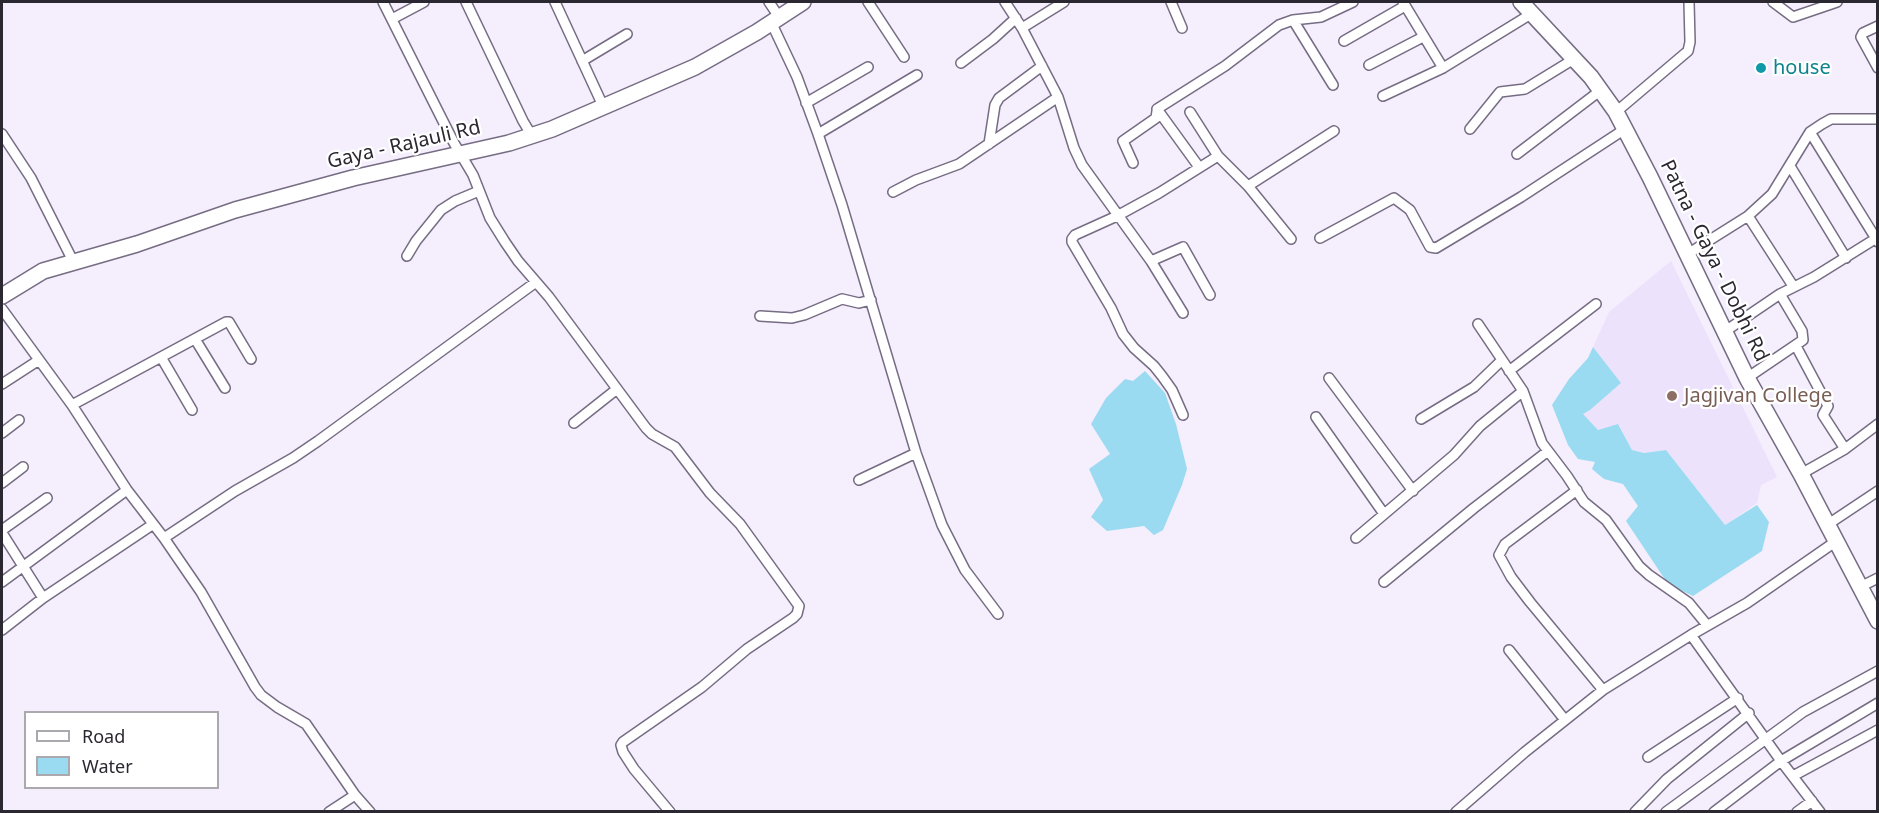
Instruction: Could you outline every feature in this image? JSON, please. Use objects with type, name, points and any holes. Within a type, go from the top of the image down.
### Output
[{"type":"main road","name":"Gaya - Rajauli Rd","points":[[4,290],[36,274],[73,261],[137,244],[193,223],[303,191],[532,136],[604,108],[695,66],[803,2]]},
{"type":"main road","name":"Patna - Gaya - Dobhi Rd","points":[[1521,2],[1601,90],[1616,112],[1650,177],[1746,378],[1876,613]]},
{"type":"street","points":[[383,2],[461,153],[490,219],[505,242],[649,432],[675,447],[710,493],[740,524],[799,606],[793,618],[747,650],[702,687],[623,742],[621,746],[623,752],[634,769],[670,812]]},
{"type":"street","points":[[392,19],[424,2]]},
{"type":"street","points":[[466,2],[532,136]]},
{"type":"street","points":[[555,2],[604,108]]},
{"type":"street","points":[[769,2],[842,205],[916,453],[942,525],[965,570],[998,614]]},
{"type":"street","points":[[868,2],[904,57]]},
{"type":"street","points":[[1005,2],[1022,28],[1058,97],[1074,148],[1082,165],[1151,261],[1183,314]]},
{"type":"street","points":[[1022,28],[1064,2]]},
{"type":"street","points":[[1171,2],[1182,28]]},
{"type":"street","points":[[1133,163],[1123,141],[1156,118],[1160,107],[1225,66],[1279,25],[1293,20],[1321,17],[1353,2]]},
{"type":"street","points":[[1616,112],[1688,51],[1690,42],[1689,2]]},
{"type":"street","points":[[1773,2],[1793,17],[1837,2]]},
{"type":"street","points":[[1344,41],[1404,4],[1443,68]]},
{"type":"street","points":[[1383,96],[1443,68],[1531,14]]},
{"type":"street","points":[[961,63],[1016,18]]},
{"type":"street","points":[[1293,20],[1333,85]]},
{"type":"street","points":[[1878,26],[1863,33],[1861,37],[1878,68]]},
{"type":"street","points":[[582,61],[627,34]]},
{"type":"street","points":[[1369,65],[1423,37]]},
{"type":"street","points":[[1470,129],[1500,92],[1525,89],[1574,59]]},
{"type":"street","points":[[988,144],[995,105],[999,98],[1042,66]]},
{"type":"street","points":[[806,104],[868,67]]},
{"type":"street","points":[[818,134],[917,75]]},
{"type":"street","points":[[1517,154],[1601,90]]},
{"type":"street","points":[[893,192],[916,180],[952,167],[1058,97]]},
{"type":"street","points":[[1157,111],[1199,167]]},
{"type":"street","points":[[1190,112],[1218,156],[1248,186],[1291,239]]},
{"type":"street","points":[[1686,255],[1748,216],[1772,194],[1810,132],[1831,119],[1878,119]]},
{"type":"street","points":[[1320,238],[1394,198],[1410,210],[1430,247],[1436,248],[1521,197],[1625,129]]},
{"type":"street","points":[[1248,186],[1334,131]]},
{"type":"street","points":[[1724,332],[1793,286],[1814,277],[1876,240],[1810,132]]},
{"type":"street","points":[[2,134],[31,178],[73,261]]},
{"type":"street","points":[[1183,415],[1172,390],[1162,376],[1127,341],[1072,239],[1075,235],[1159,193],[1218,156]]},
{"type":"street","points":[[1790,166],[1846,258]]},
{"type":"street","points":[[407,256],[441,210],[454,201],[479,191]]},
{"type":"street","points":[[1748,216],[1793,286]]},
{"type":"street","points":[[1151,261],[1183,247],[1210,295]]},
{"type":"street","points":[[164,538],[235,491],[318,441],[536,282]]},
{"type":"street","points":[[1746,378],[1803,340],[1802,330],[1780,294]]},
{"type":"street","points":[[760,316],[792,318],[843,299],[859,303],[870,300]]},
{"type":"street","points":[[1509,371],[1596,304]]},
{"type":"street","points":[[2,309],[93,435],[127,490],[164,538],[215,614],[234,652],[261,695],[306,724],[355,795],[370,812]]},
{"type":"street","points":[[72,405],[229,322],[250,359]]},
{"type":"street","points":[[1478,324],[1522,391],[1540,438],[1586,505],[1603,516],[1639,566],[1695,608],[1707,625]]},
{"type":"street","points":[[195,339],[225,388]]},
{"type":"street","points":[[1796,346],[1828,406],[1823,415],[1845,449]]},
{"type":"street","points":[[161,357],[192,410]]},
{"type":"street","points":[[2,384],[39,360]]},
{"type":"street","points":[[1421,419],[1474,387],[1502,360]]},
{"type":"street","points":[[1329,378],[1413,491]]},
{"type":"street","points":[[574,423],[617,389]]},
{"type":"street","points":[[1356,538],[1454,455],[1480,426],[1522,391]]},
{"type":"street","points":[[1316,417],[1384,514]]},
{"type":"street","points":[[2,433],[19,420]]},
{"type":"street","points":[[1801,474],[1845,449],[1878,424]]},
{"type":"street","points":[[1384,582],[1548,451]]},
{"type":"street","points":[[859,480],[916,453]]},
{"type":"street","points":[[2,483],[23,467]]},
{"type":"street","points":[[1577,489],[1505,544],[1499,555],[1511,577],[1530,602],[1603,690]]},
{"type":"street","points":[[2,582],[127,490]]},
{"type":"street","points":[[1827,525],[1878,491]]},
{"type":"street","points":[[43,598],[2,531],[47,498]]},
{"type":"street","points":[[2,630],[43,598],[152,525]]},
{"type":"street","points":[[1456,812],[1525,752],[1603,690],[1707,625],[1747,603],[1835,542]]},
{"type":"street","points":[[1860,587],[1878,578]]},
{"type":"street","points":[[1691,635],[1820,812]]},
{"type":"street","points":[[1509,650],[1565,720]]},
{"type":"street","points":[[1666,812],[1803,712],[1878,671]]},
{"type":"street","points":[[1647,758],[1738,698]]},
{"type":"street","points":[[1714,812],[1781,761],[1878,703]]},
{"type":"street","points":[[1635,812],[1667,779],[1749,713]]},
{"type":"street","points":[[1793,776],[1878,730]]},
{"type":"street","points":[[329,812],[355,795]]},
{"type":"street","points":[[1797,812],[1812,801]]},
{"type":"shaded area","name":"Jagjivan College","points":[[1671,261],[1777,477],[1761,485],[1757,503],[1725,525],[1666,450],[1644,453],[1632,450],[1619,425],[1598,430],[1582,414],[1590,410],[1621,383],[1593,347],[1609,312]]},
{"type":"water","points":[[1593,347],[1621,383],[1583,414],[1598,430],[1618,424],[1632,450],[1644,453],[1666,450],[1725,525],[1757,505],[1769,522],[1762,551],[1693,596],[1668,584],[1626,521],[1638,506],[1623,484],[1604,479],[1592,469],[1595,462],[1578,459],[1568,445],[1552,405],[1569,379],[1588,358]]},
{"type":"water","points":[[1145,371],[1165,393],[1176,424],[1187,469],[1163,530],[1154,535],[1144,526],[1107,531],[1091,517],[1103,500],[1089,469],[1110,454],[1091,424],[1106,398],[1125,379],[1133,381]]},
{"type":"place","name":"house","points":[[1761,68]]},
{"type":"place","name":"Jagjivan College","points":[[1672,396]]}]
